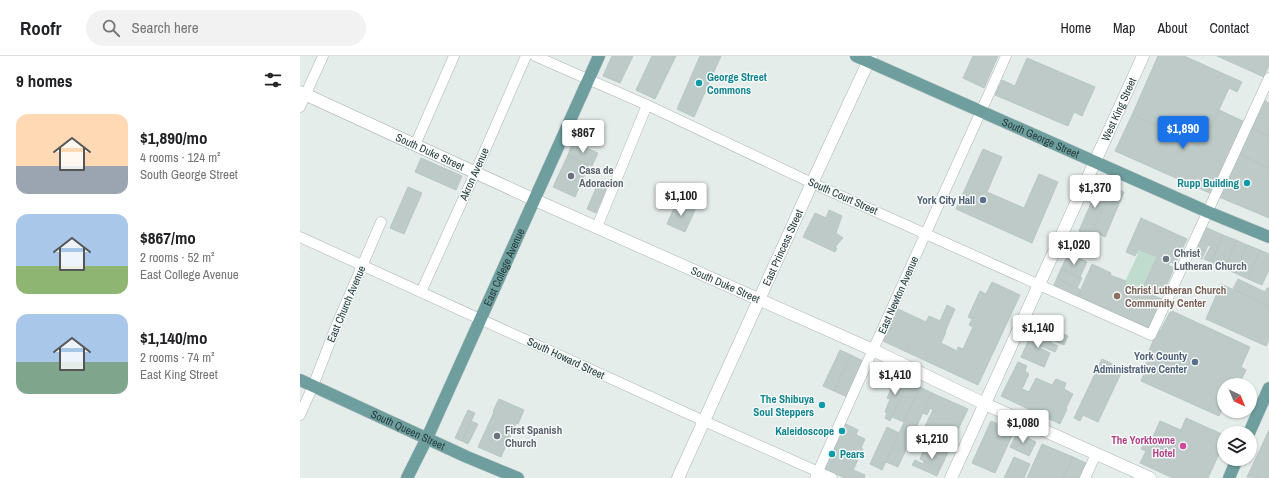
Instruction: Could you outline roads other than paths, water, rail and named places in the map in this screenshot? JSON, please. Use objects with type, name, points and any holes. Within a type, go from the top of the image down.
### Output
[{"type":"main road","name":"East College Avenue","points":[[407,478],[481,320],[599,56]]},
{"type":"main road","name":"South George Street","points":[[856,56],[870,59],[981,112],[1208,212],[1269,237]]},
{"type":"main road","name":"South Queen Street","points":[[300,380],[518,478]]},
{"type":"main road","points":[[1252,426],[1269,388]]},
{"type":"main road","points":[[1229,478],[1234,466]]},
{"type":"street","points":[[300,107],[303,94],[323,56]]},
{"type":"street","points":[[415,145],[454,56]]},
{"type":"street","name":"Akron Avenue","points":[[421,292],[526,56]]},
{"type":"street","name":"South Court Street","points":[[535,56],[647,104],[812,183],[1151,335],[1208,212]]},
{"type":"street","name":"East Newton Avenue","points":[[817,475],[1006,56]]},
{"type":"street","name":"West King Street","points":[[951,478],[1143,56]]},
{"type":"street","name":"East Princess Street","points":[[678,478],[870,59]]},
{"type":"street","points":[[1208,212],[1269,78]]},
{"type":"street","name":"South Duke Street","points":[[303,94],[535,200],[873,350],[985,404],[1150,478]]},
{"type":"street","points":[[597,227],[647,104]]},
{"type":"street","name":"East Church Avenue","points":[[300,414],[381,222]]},
{"type":"street","name":"South Howard Street","points":[[300,237],[704,421],[817,475],[832,478]]},
{"type":"street","points":[[1085,478],[1096,454]]},
{"type":"place","name":"George Street Commons","points":[[699,83]]},
{"type":"place","name":"Casa de Adoracion","points":[[571,176]]},
{"type":"place","name":"Rupp Building","points":[[1247,183]]},
{"type":"place","name":"York City Hall","points":[[983,200]]},
{"type":"place","name":"Christ Lutheran Church","points":[[1166,259]]},
{"type":"place","name":"Christ Lutheran Church Community Center","points":[[1117,296]]},
{"type":"place","name":"York County Administrative Center","points":[[1195,362]]},
{"type":"place","name":"The Shibuya Soul Steppers","points":[[822,405]]},
{"type":"place","name":"Kaleidoscope","points":[[842,431]]},
{"type":"place","name":"First Spanish Church","points":[[497,436]]},
{"type":"place","name":"The Yorktowne Hotel","points":[[1183,446]]},
{"type":"place","name":"Pears","points":[[832,454]]}]
